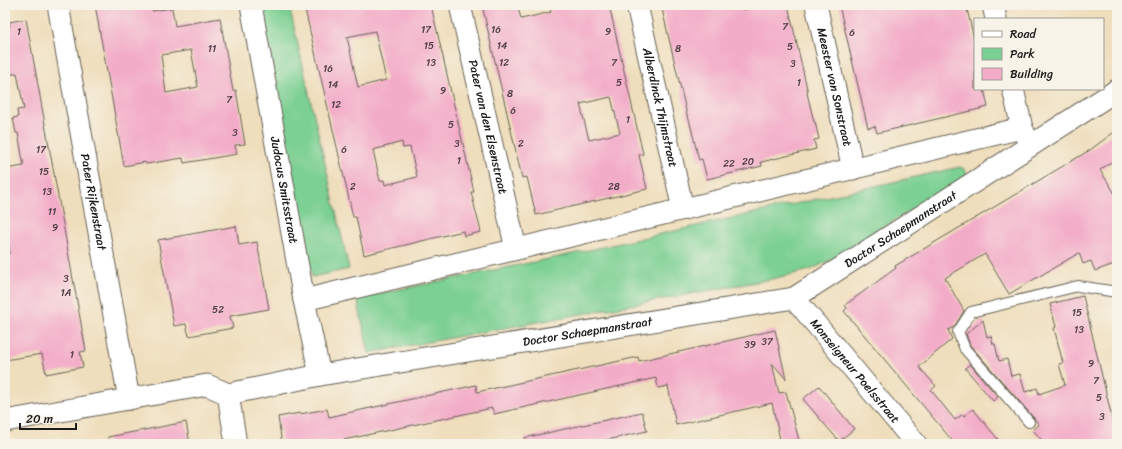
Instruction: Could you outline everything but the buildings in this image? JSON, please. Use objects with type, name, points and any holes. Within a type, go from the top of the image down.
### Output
[{"type":"street","name":"Pater Rijkenstraat","points":[[58,5],[129,398]]},
{"type":"street","name":"Judocus Smitsstraat","points":[[251,5],[304,300],[320,375]]},
{"type":"street","name":"Pater van den Elsenstraat","points":[[460,5],[516,249]]},
{"type":"street","name":"Alberdinck Thijmstraat","points":[[637,5],[683,209]]},
{"type":"street","name":"Meester van Sonstraat","points":[[816,5],[853,169]]},
{"type":"street","points":[[993,5],[996,18]]},
{"type":"street","points":[[1013,90],[1026,137]]},
{"type":"street","name":"Doctor Schaepmanstraat","points":[[228,394],[320,375],[794,298],[1026,137],[1117,90]]},
{"type":"street","name":"Doctor Schaepmanstraat","points":[[304,300],[853,169],[1026,137]]},
{"type":"street","name":"Monseigneur Poelsstraat","points":[[794,298],[907,441]]},
{"type":"street","points":[[5,421],[207,385],[228,394],[236,444]]},
{"type":"lane","points":[[1029,422],[965,349],[958,332],[971,312],[1078,286],[1117,292]]},
{"type":"green space","points":[[260,5],[289,5],[349,269],[312,277]]},
{"type":"green space","points":[[960,167],[964,169],[968,175],[833,259],[810,270],[772,279],[369,353],[357,298],[558,257]]}]
